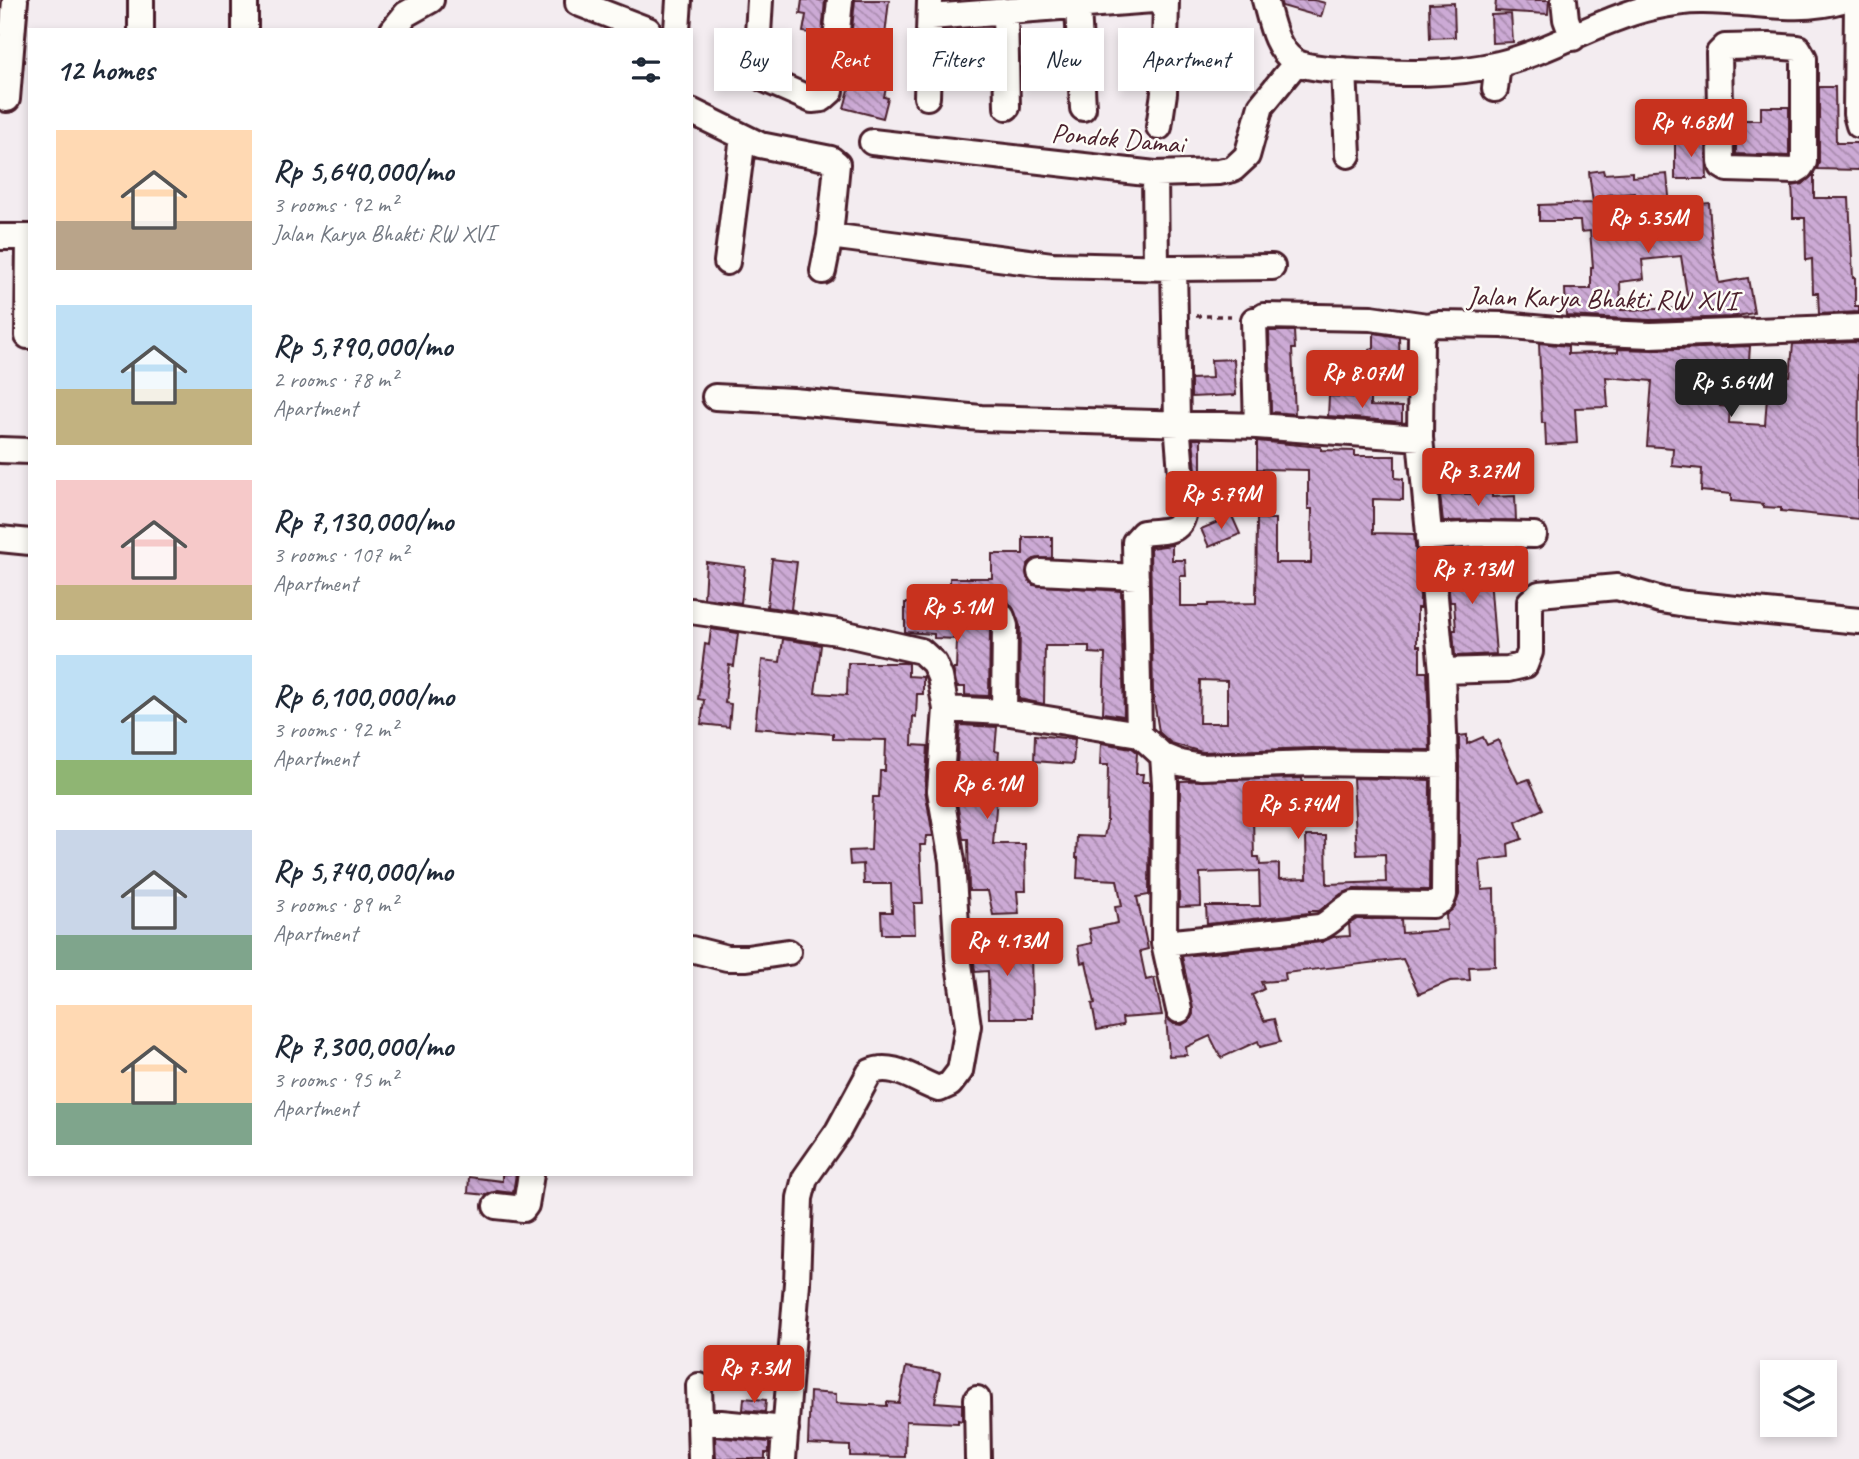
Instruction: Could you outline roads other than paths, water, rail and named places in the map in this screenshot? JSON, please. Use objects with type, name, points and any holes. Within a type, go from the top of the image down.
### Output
[{"type":"street","points":[[7,99],[15,0]]},
{"type":"street","points":[[141,0],[141,28]]},
{"type":"street","points":[[245,0],[245,28]]},
{"type":"street","points":[[395,28],[407,15],[431,0]]},
{"type":"street","points":[[415,28],[436,16],[448,0]]},
{"type":"street","points":[[578,0],[578,3],[643,28]]},
{"type":"street","points":[[677,28],[679,0]]},
{"type":"street","points":[[760,0],[755,68],[758,74],[812,100],[822,99],[831,90],[840,0]]},
{"type":"street","points":[[927,97],[930,8],[1006,11],[1153,0]]},
{"type":"street","points":[[1159,127],[1164,93],[1166,0]]},
{"type":"street","points":[[1265,0],[1277,39],[1283,51],[1296,63],[1344,70],[1415,73],[1455,71],[1498,64],[1653,7],[1699,1],[1812,6],[1842,0]]},
{"type":"street","points":[[1564,0],[1566,19],[1573,38]]},
{"type":"street","points":[[1857,0],[1856,114],[1859,125]]},
{"type":"street","points":[[1769,46],[1775,5]]},
{"type":"street","points":[[1078,6],[1083,108]]},
{"type":"street","points":[[1006,11],[1007,107]]},
{"type":"street","points":[[1769,46],[1798,48],[1804,58],[1804,162],[1795,171],[1727,169],[1722,166],[1721,161],[1719,53],[1726,47],[1769,46]]},
{"type":"street","name":"Pondok Damai","points":[[872,142],[1155,174],[1188,174],[1233,169],[1247,156],[1261,106],[1296,63]]},
{"type":"street","points":[[1495,89],[1498,64]]},
{"type":"street","points":[[1344,70],[1348,155]]},
{"type":"street","points":[[693,112],[760,145],[831,159],[837,164],[830,236],[823,271]]},
{"type":"street","points":[[727,262],[743,137]]},
{"type":"street","points":[[1139,734],[1137,538],[1143,533],[1172,530],[1180,524],[1183,517],[1177,422],[1175,317],[1165,268],[1155,174]]},
{"type":"street","points":[[830,236],[1052,265],[1272,267]]},
{"type":"street","points":[[0,237],[28,237]]},
{"type":"street","name":"Jalan Karya Bhakti RW XVI","points":[[1257,426],[1259,318],[1371,318],[1427,326],[1503,325],[1651,335],[1859,327]]},
{"type":"street","points":[[1164,943],[1320,927],[1331,921],[1342,909],[1354,904],[1433,905],[1444,895],[1445,765],[1442,671],[1420,438],[1421,337],[1427,326]]},
{"type":"street","points":[[715,397],[793,401],[981,418],[1177,422],[1420,438]]},
{"type":"street","points":[[0,450],[28,451]]},
{"type":"street","points":[[1429,537],[1514,533],[1534,535]]},
{"type":"street","points":[[0,539],[28,542]]},
{"type":"street","points":[[1040,572],[1136,577]]},
{"type":"street","points":[[1442,671],[1508,669],[1525,665],[1530,652],[1530,602],[1539,594],[1553,592],[1617,587],[1686,604],[1859,621]]},
{"type":"street","points":[[954,606],[995,609],[1002,617],[1005,626],[1004,712]]},
{"type":"street","points":[[693,611],[838,632],[921,651],[934,663],[940,677],[946,709],[940,791],[952,861],[958,957],[968,1026],[964,1058],[960,1071],[950,1084],[939,1089],[890,1069],[878,1068],[870,1072],[838,1131],[817,1157],[805,1178],[800,1198],[797,1283],[783,1459]]},
{"type":"street","points":[[946,709],[1004,712],[1139,734],[1163,756],[1201,767],[1312,763],[1445,765]]},
{"type":"street","points":[[1163,756],[1164,943],[1179,1010]]},
{"type":"street","points":[[693,950],[727,958],[788,952]]},
{"type":"street","points":[[496,1206],[523,1209],[531,1176]]},
{"type":"street","points":[[699,1386],[701,1459]]},
{"type":"street","points":[[976,1399],[978,1459]]},
{"type":"street","points":[[700,1421],[786,1429]]}]
